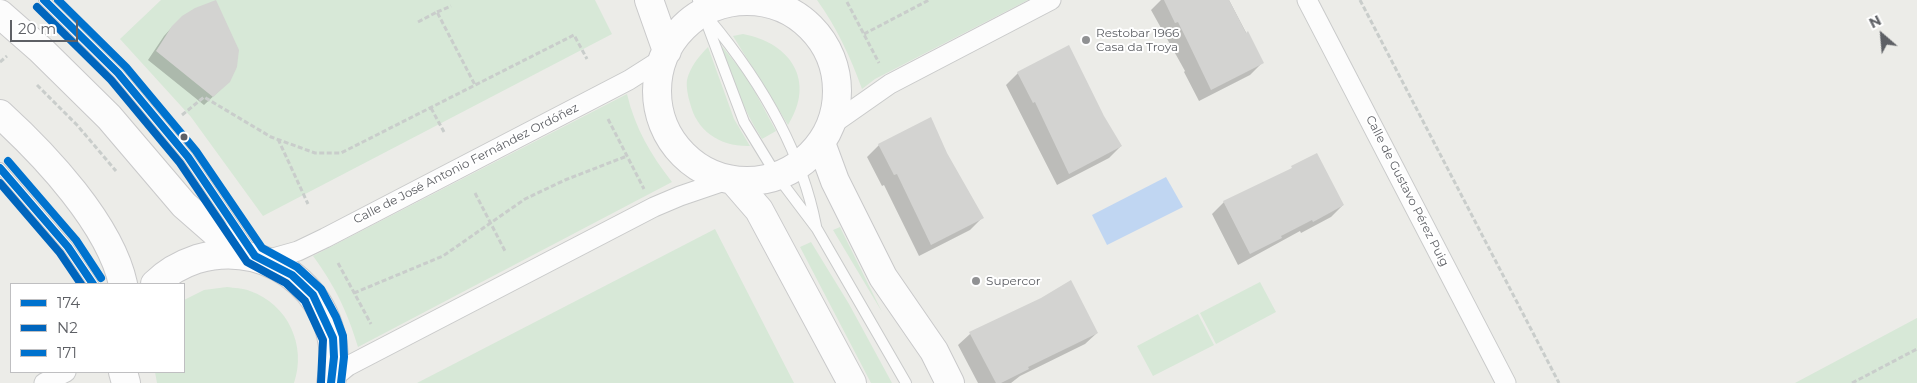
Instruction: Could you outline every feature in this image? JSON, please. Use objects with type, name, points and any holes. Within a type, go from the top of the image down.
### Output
[{"type":"street","points":[[649,0],[664,55]]},
{"type":"street","points":[[950,383],[934,351],[883,277],[834,181],[826,135],[837,97],[837,83],[829,52],[822,41],[802,19],[788,10],[766,1],[732,2],[701,6],[664,55],[657,92],[666,133],[689,160],[712,174],[730,180],[757,181],[788,171],[826,135],[890,84],[1051,0]]},
{"type":"street","name":"Calle de Gustavo Pérez Puig","points":[[1307,0],[1506,383]]},
{"type":"street","points":[[0,14],[41,50],[109,116],[184,205],[254,257],[292,274],[313,295],[327,321],[332,338],[334,356],[331,381]]},
{"type":"street","name":"Calle de José Antonio Fernández Ordóñez","points":[[254,257],[298,251],[325,238],[629,80],[664,55]]},
{"type":"street","points":[[0,114],[25,137],[93,217],[108,243],[123,283]]},
{"type":"street","points":[[331,381],[348,366],[654,207],[680,196],[730,180]]},
{"type":"street","points":[[730,180],[759,210],[852,383]]},
{"type":"street","points":[[156,283],[162,277],[186,263],[212,255],[254,257]]},
{"type":"street","points":[[44,383],[64,373]]},
{"type":"lane","points":[[44,0],[118,73],[188,156],[254,257]]},
{"type":"lane","points":[[701,6],[761,89],[788,171],[817,229],[906,383]]},
{"type":"lane","points":[[701,6],[735,102],[752,136],[808,193],[817,229]]},
{"type":"lane","points":[[0,168],[68,247],[92,283]]},
{"type":"path","points":[[864,34],[928,0]]},
{"type":"path","points":[[1360,0],[1559,383]]},
{"type":"path","points":[[847,2],[879,63]]},
{"type":"path","points":[[418,22],[450,6]]},
{"type":"path","points":[[437,12],[475,85]]},
{"type":"path","points":[[182,115],[204,98],[278,139],[315,153],[341,153],[574,35],[587,59]]},
{"type":"path","points":[[0,50],[13,60]]},
{"type":"path","points":[[0,62],[7,56]]},
{"type":"path","points":[[31,78],[77,125],[116,172]]},
{"type":"path","points":[[431,108],[444,132]]},
{"type":"path","points":[[608,119],[646,192]]},
{"type":"path","points":[[278,139],[308,204]]},
{"type":"path","points":[[354,293],[443,256],[525,199],[565,180],[627,156]]},
{"type":"path","points":[[475,193],[505,251]]},
{"type":"path","points":[[338,263],[371,324]]},
{"type":"path","points":[[1852,383],[1917,349]]},
{"type":"green space","points":[[161,0],[595,0],[612,34],[263,216],[191,117],[120,39]]},
{"type":"green space","points":[[817,0],[1028,0],[875,79],[862,89],[853,65],[831,21]]},
{"type":"green space","points":[[743,34],[774,46],[786,55],[794,66],[799,79],[800,93],[796,109],[788,125],[733,36]]},
{"type":"green space","points":[[721,45],[747,77],[776,131],[762,139],[744,105]]},
{"type":"green space","points":[[708,47],[734,119],[750,146],[729,144],[712,136],[704,130],[693,113],[688,94],[687,80],[695,62]]},
{"type":"green space","points":[[627,94],[639,130],[657,162],[672,182],[358,347],[340,299],[313,256]]},
{"type":"green space","points":[[840,227],[882,312],[833,230]]},
{"type":"green space","points":[[715,229],[794,383],[417,383]]},
{"type":"green space","points":[[811,242],[849,304],[892,383],[871,383],[800,247]]},
{"type":"green space","points":[[1260,282],[1276,312],[1216,344],[1200,313]]},
{"type":"green space","points":[[227,287],[247,290],[263,297],[275,306],[284,316],[296,341],[298,355],[294,383],[157,383],[155,373],[185,373],[185,300],[204,290]]},
{"type":"green space","points":[[1198,314],[1214,345],[1153,376],[1137,346]]},
{"type":"green space","points":[[1917,318],[1917,383],[1795,383]]},
{"type":"water","points":[[1166,177],[1183,207],[1107,245],[1092,215]]},
{"type":"building","points":[[216,0],[239,50],[237,67],[230,82],[213,97],[156,51],[172,26],[182,16],[195,8]]},
{"type":"building","points":[[1164,0],[1229,0],[1246,33],[1248,31],[1264,63],[1211,90],[1178,22],[1175,23]]},
{"type":"building","points":[[1069,45],[1104,116],[1122,146],[1069,174],[1035,102],[1033,103],[1017,72]]},
{"type":"building","points":[[931,117],[947,153],[984,218],[931,245],[897,174],[894,175],[878,144]]},
{"type":"building","points":[[1317,153],[1344,205],[1313,222],[1312,220],[1281,236],[1282,238],[1250,254],[1223,201],[1292,168],[1291,166]]},
{"type":"building","points":[[1071,280],[1098,333],[1028,367],[1029,369],[1001,383],[996,383],[969,332],[1041,298]]},
{"type":"transit line","name":"174","points":[[44,0],[118,73],[188,157],[255,256],[292,275],[313,295],[333,338],[334,357],[331,383]]},
{"type":"transit line","name":"171","points":[[58,0],[126,67],[196,151],[262,248],[297,267],[321,289],[336,317],[343,336],[344,357],[341,383]]},
{"type":"transit line","name":"N2","points":[[37,7],[111,80],[180,163],[247,262],[286,283],[305,301],[323,340],[321,382]]},
{"type":"transit line","name":"171","points":[[8,161],[76,240],[101,278]]},
{"type":"transit line","name":"174","points":[[0,168],[68,247],[92,283]]},
{"type":"transit line","name":"N2","points":[[0,183],[60,253],[80,283]]},
{"type":"place","name":"Restobar 1966 Casa da Troya","points":[[1086,40]]},
{"type":"place","name":"Supercor","points":[[976,281]]}]
